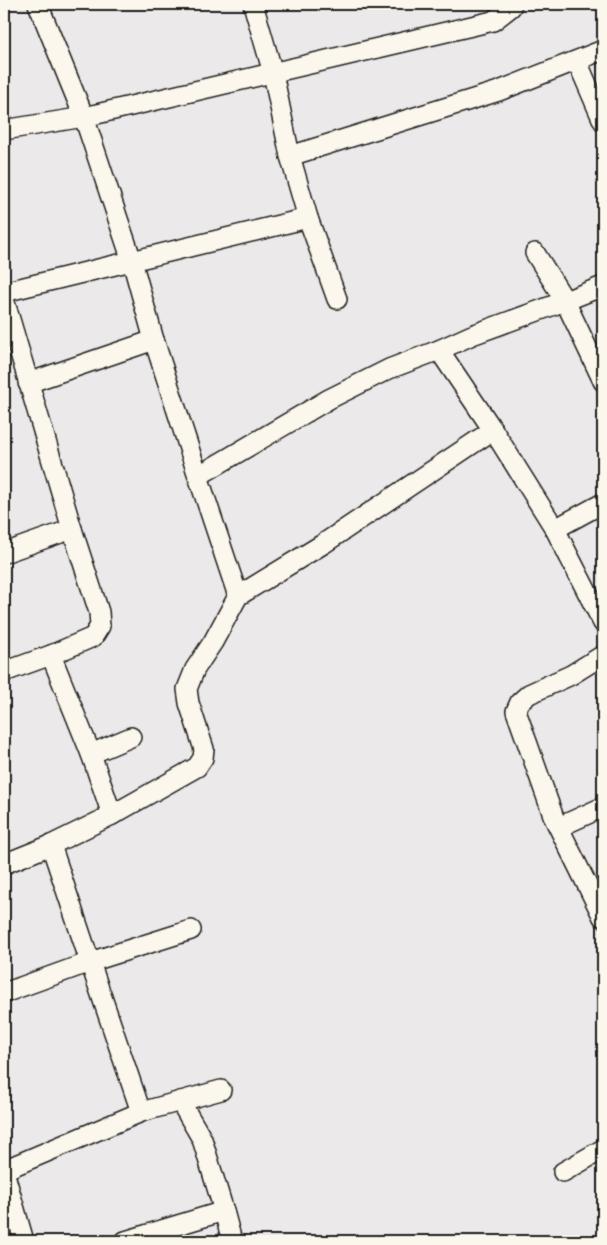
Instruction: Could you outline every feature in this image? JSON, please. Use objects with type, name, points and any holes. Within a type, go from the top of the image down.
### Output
[{"type":"street","points":[[38,4],[84,117],[132,261],[154,340],[238,596]]},
{"type":"street","points":[[253,4],[273,72],[290,156],[308,218],[337,299]]},
{"type":"street","points":[[4,130],[84,117],[493,20],[511,7],[512,4]]},
{"type":"street","points":[[290,156],[499,91],[603,50]]},
{"type":"street","points":[[577,61],[603,121]]},
{"type":"street","points":[[4,292],[308,218]]},
{"type":"street","points":[[535,253],[565,301],[603,381]]},
{"type":"street","points":[[198,476],[329,399],[390,369],[440,350],[472,335],[603,286]]},
{"type":"street","points":[[4,299],[72,529],[99,612],[100,626],[92,637],[51,655],[4,672]]},
{"type":"street","points":[[28,382],[154,340]]},
{"type":"street","points":[[440,350],[555,529],[603,623]]},
{"type":"street","points":[[4,864],[112,815],[197,767],[203,758],[204,749],[189,703],[187,689],[195,669],[213,642],[238,596],[323,544],[493,430]]},
{"type":"street","points":[[555,529],[603,503]]},
{"type":"street","points":[[4,553],[72,529]]},
{"type":"street","points":[[51,655],[91,754],[112,815]]},
{"type":"street","points":[[603,655],[571,675],[529,694],[520,702],[516,711],[554,818],[603,917]]},
{"type":"street","points":[[91,754],[131,737]]},
{"type":"street","points":[[559,827],[603,807]]},
{"type":"street","points":[[51,844],[142,1112]]},
{"type":"street","points":[[4,993],[90,962],[191,930]]},
{"type":"street","points":[[24,1241],[4,1171],[142,1112],[221,1090]]},
{"type":"street","points":[[180,1101],[202,1139],[232,1241]]},
{"type":"street","points":[[564,1172],[603,1149]]},
{"type":"street","points":[[125,1241],[224,1211]]}]
